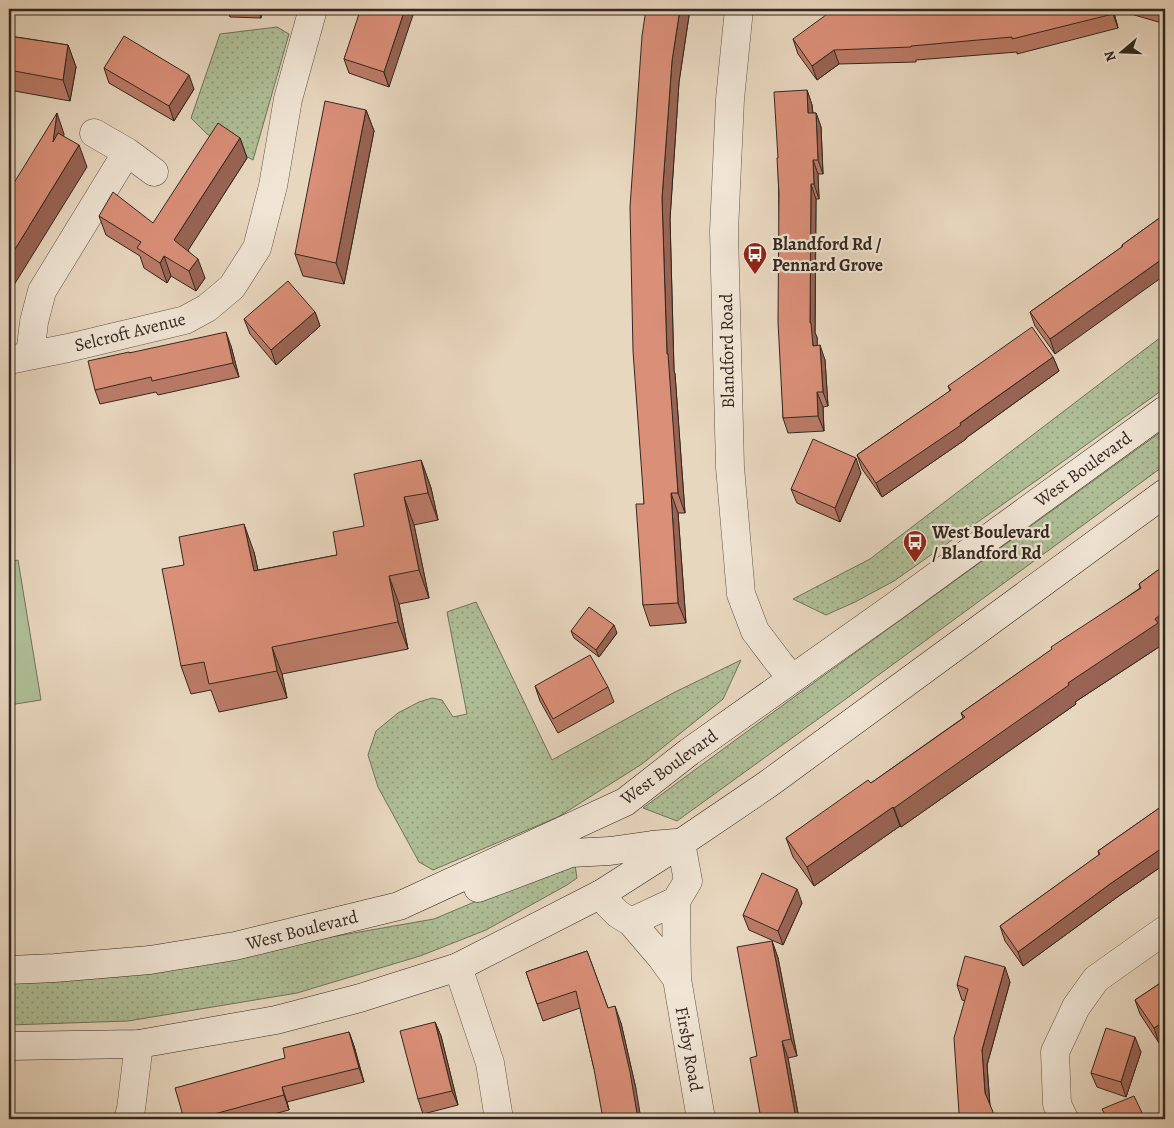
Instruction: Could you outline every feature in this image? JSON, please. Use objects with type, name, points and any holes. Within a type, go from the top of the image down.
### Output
[{"type":"main road","name":"Selcroft Avenue","points":[[19,357],[68,348],[185,320],[207,308],[232,287],[257,248],[274,186],[288,99],[313,9]]},
{"type":"main road","name":"Blandford Road","points":[[739,9],[730,99],[724,231],[731,476],[741,594],[755,631],[792,678]]},
{"type":"main road","points":[[94,133],[127,152],[154,172]]},
{"type":"main road","name":"Selcroft Avenue","points":[[19,357],[34,322],[42,292],[127,152]]},
{"type":"main road","name":"West Boulevard","points":[[9,970],[150,960],[207,951],[245,944],[399,906],[625,802],[689,752],[895,606],[1165,410]]},
{"type":"main road","points":[[9,1046],[139,1044],[276,1020],[360,998],[458,967],[601,894],[681,843],[768,784],[1165,493]]},
{"type":"main road","points":[[601,894],[610,851],[625,802]]},
{"type":"main road","points":[[399,906],[465,893],[571,853],[610,851],[681,843]]},
{"type":"main road","name":"Firsby Road","points":[[681,843],[688,881],[676,902],[676,979],[701,1119]]},
{"type":"main road","name":"Firsby Road","points":[[601,894],[618,914],[631,922],[676,979]]},
{"type":"main road","points":[[631,922],[676,902]]},
{"type":"main road","points":[[1064,1119],[1057,1104],[1055,1052],[1076,1007],[1096,980],[1165,930]]},
{"type":"main road","points":[[458,967],[490,1063],[499,1119]]},
{"type":"main road","points":[[128,1119],[131,1109],[139,1044]]},
{"type":"green space","points":[[277,27],[289,34],[253,160],[207,134],[191,118],[220,34]]},
{"type":"green space","points":[[1165,334],[1165,388],[1040,478],[894,581],[855,602],[826,615],[793,599],[870,559]]},
{"type":"green space","points":[[1165,429],[1165,465],[843,701],[677,821],[643,808],[794,697]]},
{"type":"green space","points":[[18,560],[41,700],[9,705],[9,562]]},
{"type":"green space","points":[[476,602],[552,760],[673,693],[741,660],[723,699],[642,764],[558,817],[433,870],[419,862],[378,787],[368,755],[376,731],[398,713],[419,702],[432,698],[442,700],[453,717],[467,714],[447,612]]},
{"type":"green space","points":[[565,864],[575,865],[577,878],[486,930],[420,956],[297,993],[128,1021],[9,1025],[9,981],[308,941],[434,919]]},
{"type":"building","points":[[364,9],[405,9],[384,72],[344,59],[360,11],[363,12]]},
{"type":"building","points":[[646,9],[680,9],[672,61],[662,198],[667,354],[678,493],[671,493],[678,603],[643,605],[636,504],[644,504],[633,351],[630,207],[642,36]]},
{"type":"building","points":[[924,9],[1112,9],[1113,14],[1012,39],[1012,37],[911,47],[834,50],[812,66],[793,39],[830,12]]},
{"type":"building","points":[[9,36],[68,45],[63,80],[9,70]]},
{"type":"building","points":[[124,36],[189,75],[169,106],[104,68]]},
{"type":"building","points":[[807,90],[808,113],[816,113],[818,160],[813,160],[814,184],[811,184],[810,323],[813,346],[820,345],[823,392],[817,392],[818,416],[783,418],[778,322],[779,194],[774,92]]},
{"type":"building","points":[[325,101],[366,110],[336,263],[295,254]]},
{"type":"building","points":[[57,113],[53,142],[58,133],[79,145],[9,259],[9,191]]},
{"type":"building","points":[[218,123],[240,138],[174,240],[198,259],[189,271],[164,256],[160,263],[137,248],[141,242],[99,216],[113,192],[153,223]]},
{"type":"building","points":[[1165,214],[1165,257],[1050,339],[1030,312]]},
{"type":"building","points":[[288,281],[315,312],[271,350],[244,319]]},
{"type":"building","points":[[1032,327],[1053,357],[960,423],[961,425],[876,483],[857,455],[951,390],[948,386]]},
{"type":"building","points":[[226,332],[233,363],[152,381],[151,377],[95,390],[88,361]]},
{"type":"building","points":[[813,439],[856,458],[835,508],[791,489]]},
{"type":"building","points":[[421,460],[428,493],[404,497],[419,570],[389,576],[398,622],[272,647],[277,671],[209,684],[204,662],[181,666],[162,569],[184,565],[179,537],[244,524],[254,571],[337,555],[333,532],[364,526],[354,474]]},
{"type":"building","points":[[1165,565],[1165,611],[1155,619],[1158,623],[1068,683],[1069,685],[807,867],[786,838],[868,780],[871,783],[965,717],[961,713],[1052,649],[1051,647],[1141,588],[1139,584]]},
{"type":"building","points":[[589,607],[614,625],[596,650],[571,631]]},
{"type":"building","points":[[590,655],[608,687],[553,719],[535,686]]},
{"type":"building","points":[[1165,804],[1165,846],[1018,952],[1000,926],[1100,854],[1098,851]]},
{"type":"building","points":[[762,873],[797,889],[778,931],[743,915]]},
{"type":"building","points":[[772,941],[791,1039],[782,1041],[796,1119],[761,1119],[750,1058],[757,1056],[737,947]]},
{"type":"building","points":[[587,951],[608,1008],[615,1006],[630,1072],[638,1119],[603,1119],[594,1069],[576,991],[537,1004],[526,972]]},
{"type":"building","points":[[965,956],[1005,967],[982,1050],[985,1093],[996,1119],[962,1119],[959,1113],[954,1038],[968,989],[957,985]]},
{"type":"building","points":[[1165,980],[1165,1021],[1154,1028],[1135,1000]]},
{"type":"building","points":[[435,1022],[452,1091],[418,1099],[400,1031]]},
{"type":"building","points":[[1106,1028],[1135,1037],[1121,1082],[1091,1073]]},
{"type":"building","points":[[349,1032],[359,1068],[282,1087],[284,1095],[196,1119],[184,1119],[175,1088],[285,1058],[283,1048]]},
{"type":"building","points":[[1134,1096],[1145,1119],[1107,1119],[1102,1109]]},
{"type":"building","points":[[9,1109],[18,1119],[9,1119]]},
{"type":"place","name":"Blandford Rd / Pennard Grove","points":[[755,275]]},
{"type":"place","name":"West Boulevard / Blandford Rd","points":[[915,563]]}]
